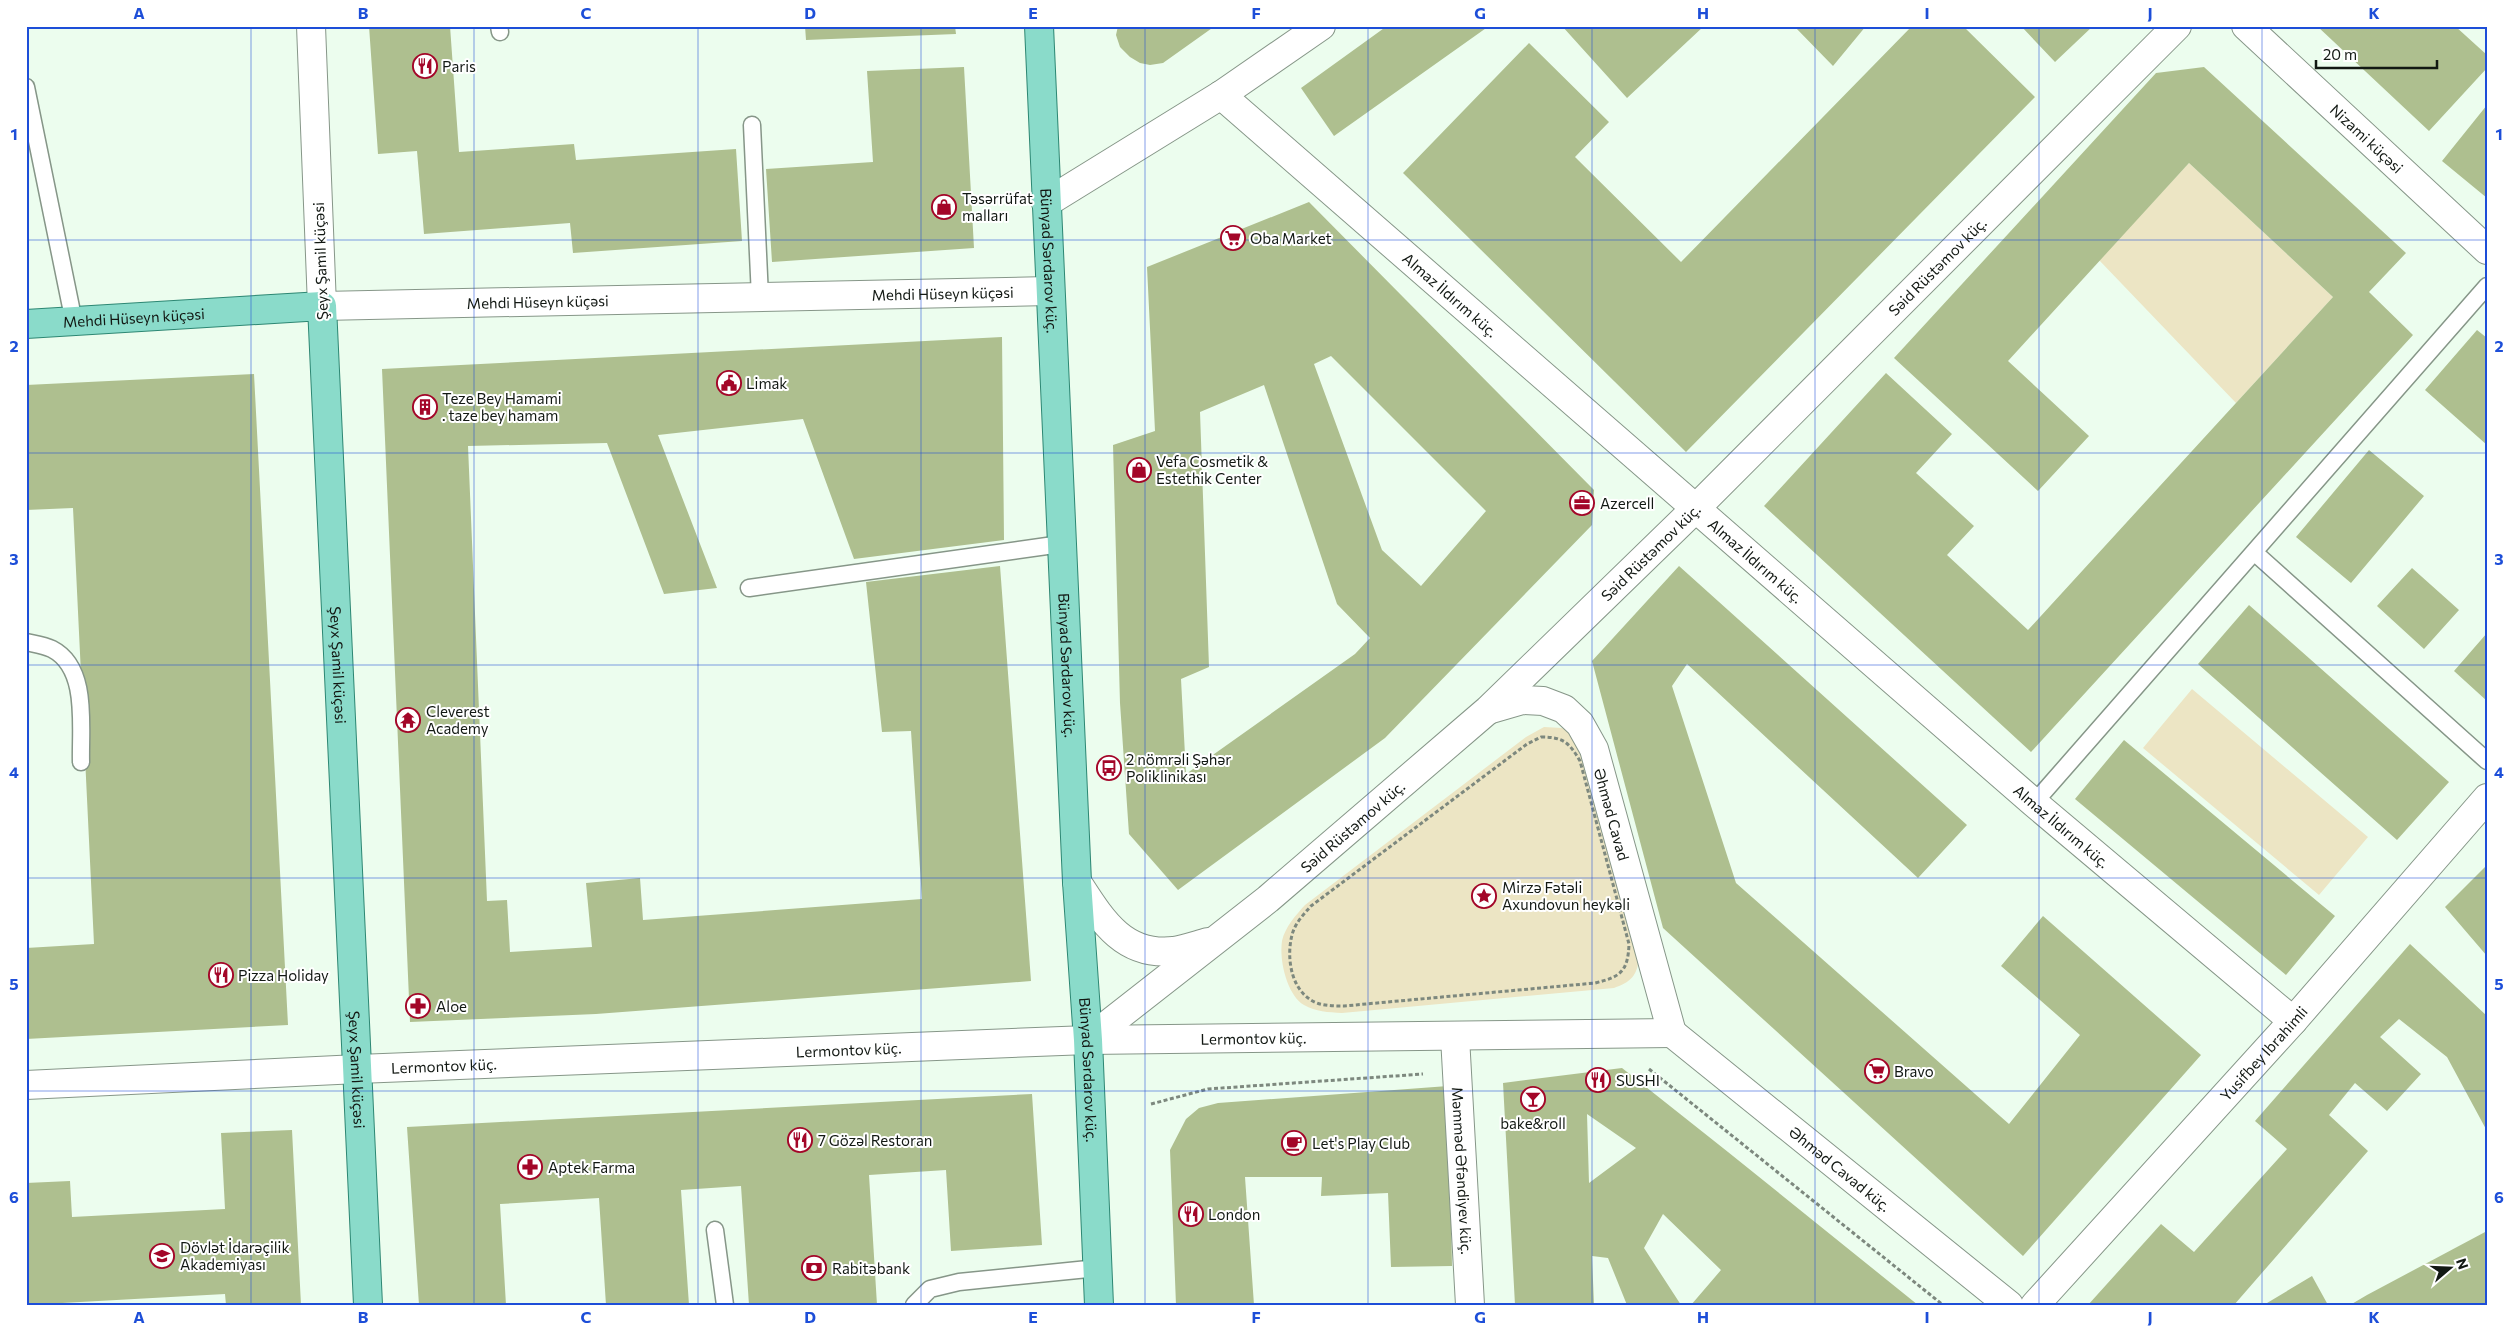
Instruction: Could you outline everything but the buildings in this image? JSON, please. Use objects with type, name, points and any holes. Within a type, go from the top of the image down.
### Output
[{"type":"main road","name":"Bünyad Sərdarov küç.","points":[[1039,26],[1076,882],[1088,1040],[1099,1305]]},
{"type":"main road","name":"Mehdi Hüseyn küçəsi","points":[[26,324],[322,306]]},
{"type":"main road","name":"Şeyx Şamil küçəsi","points":[[322,306],[368,1305]]},
{"type":"street","name":"Şeyx Şamil küçəsi","points":[[311,26],[322,306]]},
{"type":"street","points":[[1046,202],[1221,96],[1320,26]]},
{"type":"street","name":"Səid Rüstəmov küç.","points":[[1088,1040],[1268,899],[1488,710],[1696,508],[2177,26]]},
{"type":"street","name":"Nizami küçəsi","points":[[2246,26],[2487,250]]},
{"type":"street","name":"Almaz İldırım küç.","points":[[1221,96],[2034,803],[2293,1021]]},
{"type":"street","name":"Mehdi Hüseyn küçəsi","points":[[322,306],[1049,290]]},
{"type":"street","name":"Əhməd Cavad","points":[[1488,710],[1522,700],[1543,701],[1564,709],[1580,724],[1594,749],[1672,1033]]},
{"type":"street","name":"Yusifbey Ibrahimli","points":[[2035,1305],[2293,1021],[2487,798]]},
{"type":"street","points":[[1076,882],[1096,912],[1118,937],[1146,950],[1174,951],[1216,940]]},
{"type":"street","name":"Lermontov küç.","points":[[26,1085],[358,1069],[1088,1040],[1672,1033]]},
{"type":"street","name":"Əhməd Cavad küç.","points":[[1672,1033],[2009,1305]]},
{"type":"street","name":"Məmməd Əfəndiyev küç.","points":[[1455,1037],[1470,1305]]},
{"type":"lane","points":[[26,87],[74,322]]},
{"type":"lane","points":[[752,125],[760,297]]},
{"type":"lane","points":[[2034,803],[2487,286]]},
{"type":"lane","points":[[749,588],[1061,544]]},
{"type":"lane","points":[[2254,552],[2487,762]]},
{"type":"lane","points":[[26,642],[53,650],[73,668],[79,688],[81,762]]},
{"type":"lane","points":[[715,1230],[725,1305]]},
{"type":"lane","points":[[914,1305],[930,1289],[959,1282],[1098,1268]]},
{"type":"path","points":[[1541,737],[1556,737],[1571,745],[1580,761],[1629,944],[1629,962],[1621,974],[1609,980],[1595,983],[1330,1006],[1316,1003],[1304,995],[1295,982],[1290,948],[1292,933],[1300,919],[1311,906],[1526,744],[1541,737]]},
{"type":"path","points":[[1642,1063],[1943,1305]]},
{"type":"path","points":[[1151,1104],[1208,1089],[1458,1072]]},
{"type":"shaded area","points":[[2189,163],[2333,297],[2236,403],[2099,260]]},
{"type":"shaded area","points":[[2192,689],[2368,837],[2319,895],[2143,748]]},
{"type":"shaded area","points":[[1544,727],[1562,728],[1578,739],[1639,958],[1637,969],[1632,978],[1614,988],[1342,1013],[1313,1009],[1298,1000],[1289,985],[1283,967],[1281,949],[1286,931],[1305,905],[1526,737]]},
{"type":"place","name":"Paris","points":[[425,66]]},
{"type":"place","name":"Təsərrüfat malları","points":[[944,207]]},
{"type":"place","name":"Oba Market","points":[[1233,238]]},
{"type":"place","name":"Limak","points":[[729,383]]},
{"type":"place","name":"Teze Bey Hamami . taze bey hamam","points":[[425,407]]},
{"type":"place","name":"Vefa Cosmetik & Estethik Center","points":[[1139,470]]},
{"type":"place","name":"Azercell","points":[[1582,503]]},
{"type":"place","name":"Cleverest Academy","points":[[408,720]]},
{"type":"place","name":"2 nömrəli Şəhər Poliklinikası","points":[[1109,768]]},
{"type":"place","name":"Mirzə Fətəli Axundovun heykəli","points":[[1484,896]]},
{"type":"place","name":"Pizza Holiday","points":[[221,975]]},
{"type":"place","name":"Aloe","points":[[418,1006]]},
{"type":"place","name":"Bravo","points":[[1877,1071]]},
{"type":"place","name":"SUSHI","points":[[1598,1080]]},
{"type":"place","name":"bake&roll","points":[[1533,1099]]},
{"type":"place","name":"7 Gözəl Restoran","points":[[800,1140]]},
{"type":"place","name":"Let's Play Club","points":[[1294,1143]]},
{"type":"place","name":"Aptek Farma","points":[[530,1167]]},
{"type":"place","name":"London","points":[[1191,1214]]},
{"type":"place","name":"Dövlət İdarəçilik Akademiyası","points":[[162,1256]]},
{"type":"place","name":"Rabitəbank","points":[[814,1268]]}]
